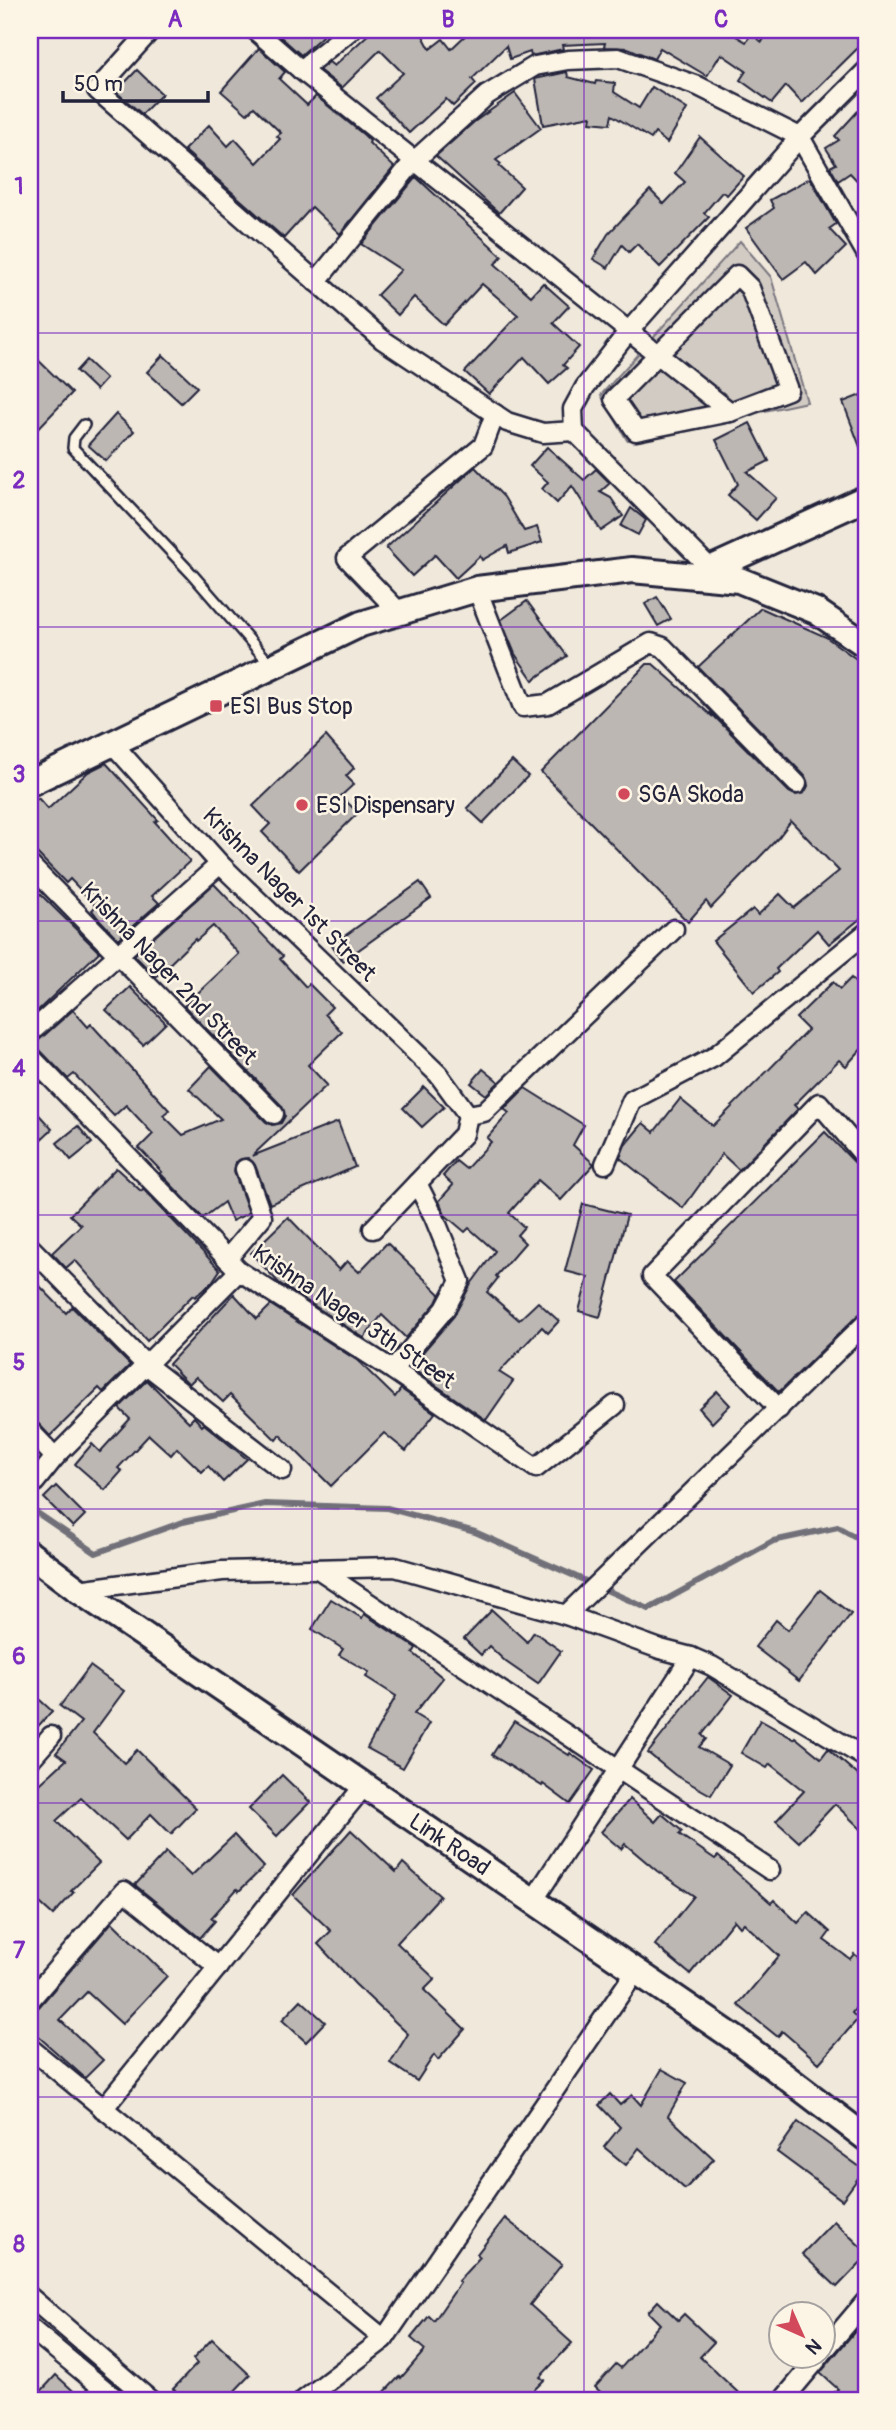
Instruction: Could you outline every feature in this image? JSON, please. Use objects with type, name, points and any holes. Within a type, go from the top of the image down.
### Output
[{"type":"street","points":[[151,30],[97,90],[383,340],[507,422],[543,433],[574,431]]},
{"type":"street","points":[[255,30],[414,162],[730,412]]},
{"type":"street","points":[[301,70],[351,30]]},
{"type":"street","points":[[316,282],[414,162],[487,95],[534,66],[568,60],[618,58],[698,86],[800,137],[866,253]]},
{"type":"street","points":[[702,572],[574,431],[573,409],[585,387],[628,332],[800,137],[866,71]]},
{"type":"street","points":[[737,275],[750,288],[788,390],[730,412],[636,431],[614,399],[658,355],[737,275]]},
{"type":"street","points":[[400,612],[347,558],[483,446],[495,414]]},
{"type":"street","points":[[702,572],[866,498]]},
{"type":"street","points":[[30,783],[360,624],[477,589],[632,570],[702,572],[739,580],[816,611],[866,645]]},
{"type":"street","points":[[477,589],[523,708],[548,704],[651,643],[663,647],[797,784]]},
{"type":"street","name":"Krishna Nager 1st Street","points":[[112,743],[220,864],[438,1074],[468,1115]]},
{"type":"street","points":[[30,1033],[220,864]]},
{"type":"street","name":"Krishna Nager 2nd Street","points":[[30,865],[274,1114]]},
{"type":"street","points":[[373,1229],[464,1134],[468,1115],[484,1112],[674,929]]},
{"type":"street","points":[[605,1164],[632,1100],[713,1057],[866,933]]},
{"type":"street","name":"Krishna Nager 3th Street","points":[[30,1056],[233,1265],[536,1468],[615,1405]]},
{"type":"street","points":[[779,1409],[652,1276],[819,1102],[866,1158]]},
{"type":"street","points":[[35,1482],[233,1265],[262,1217],[245,1168]]},
{"type":"street","points":[[393,1370],[445,1308],[460,1281],[417,1183]]},
{"type":"street","points":[[30,1247],[145,1364],[282,1471]]},
{"type":"street","points":[[566,1615],[779,1409],[863,1334]]},
{"type":"street","points":[[30,1432],[55,1457]]},
{"type":"street","name":"Link Road","points":[[30,1554],[78,1590],[740,2042],[866,2138]]},
{"type":"street","points":[[78,1590],[222,1571],[395,1567],[566,1615],[660,1649],[691,1657],[712,1666],[866,1758]]},
{"type":"street","points":[[318,1569],[770,1870]]},
{"type":"street","points":[[533,1901],[691,1657]]},
{"type":"street","points":[[30,1760],[51,1736]]},
{"type":"street","points":[[103,2109],[364,1786]]},
{"type":"street","points":[[30,2000],[124,1891],[218,1967]]},
{"type":"street","points":[[304,2400],[384,2339],[636,1971]]},
{"type":"street","points":[[30,2048],[384,2339]]},
{"type":"street","points":[[30,2297],[150,2400]]},
{"type":"street","points":[[836,2337],[866,2301]]},
{"type":"street","points":[[30,2328],[117,2400]]},
{"type":"street","points":[[783,2400],[808,2370]]},
{"type":"lane","points":[[84,425],[74,438],[73,447],[192,574],[272,666]]},
{"type":"shaded area","points":[[740,241],[771,277],[807,402],[627,440],[601,395]]},
{"type":"building","points":[[329,30],[301,55],[274,31]]},
{"type":"building","points":[[373,30],[420,30],[430,49],[443,39],[451,49],[471,30],[726,30],[746,42],[751,34],[762,42],[769,30],[849,30],[863,43],[802,103],[786,86],[772,103],[740,80],[746,71],[721,54],[707,76],[660,48],[654,59],[628,48],[604,47],[605,43],[562,45],[563,49],[531,56],[530,52],[510,59],[506,46],[472,79],[476,84],[453,106],[446,99],[409,133],[376,98],[403,73],[380,50],[342,88],[319,70],[329,62],[334,66]]},
{"type":"building","points":[[259,48],[285,72],[279,79],[307,105],[316,96],[364,135],[394,167],[340,234],[312,207],[284,238],[184,150],[209,125],[228,146],[235,139],[257,163],[280,139],[277,136],[281,133],[254,107],[247,114],[221,91]]},
{"type":"building","points":[[137,70],[162,94],[142,114],[116,92]]},
{"type":"building","points":[[567,72],[568,77],[595,84],[596,81],[615,83],[614,92],[639,108],[652,87],[687,109],[667,143],[655,133],[651,139],[612,115],[610,124],[590,122],[591,116],[543,125],[535,79]]},
{"type":"building","points":[[515,93],[541,128],[496,160],[522,187],[499,213],[436,156],[474,122]]},
{"type":"building","points":[[858,111],[866,119],[866,190],[850,173],[838,181],[830,167],[836,164],[826,148],[839,140],[835,136]]},
{"type":"building","points":[[700,137],[744,176],[727,195],[722,192],[704,213],[709,217],[660,267],[637,244],[629,252],[622,245],[608,268],[593,259],[608,234],[650,190],[664,204],[685,182],[675,173]]},
{"type":"building","points":[[416,177],[502,256],[495,264],[531,296],[543,283],[569,306],[553,323],[579,347],[563,365],[567,368],[549,384],[524,357],[489,394],[465,372],[518,315],[482,284],[444,325],[414,297],[398,315],[377,295],[401,270],[361,244]]},
{"type":"building","points":[[810,178],[836,224],[829,229],[846,247],[817,275],[806,262],[783,279],[746,228],[774,208],[770,200]]},
{"type":"building","points":[[30,352],[72,393],[30,437]]},
{"type":"building","points":[[163,355],[197,387],[181,403],[147,372]]},
{"type":"building","points":[[86,360],[106,379],[96,390],[76,371]]},
{"type":"building","points":[[866,393],[866,460],[865,460],[843,402]]},
{"type":"building","points":[[116,414],[134,431],[106,461],[88,445]]},
{"type":"building","points":[[750,423],[769,461],[747,472],[776,498],[756,520],[728,495],[738,484],[716,440]]},
{"type":"building","points":[[547,447],[584,480],[596,469],[610,483],[600,492],[611,498],[623,516],[601,531],[572,486],[557,503],[542,489],[548,482],[530,466]]},
{"type":"building","points":[[475,467],[504,497],[524,531],[537,527],[542,542],[509,553],[507,546],[482,560],[480,556],[456,578],[435,555],[412,576],[386,548]]},
{"type":"building","points":[[631,508],[646,520],[638,535],[621,526]]},
{"type":"building","points":[[657,597],[671,619],[658,626],[645,604]]},
{"type":"building","points":[[527,601],[567,656],[533,680],[515,654],[501,620]]},
{"type":"building","points":[[761,608],[826,637],[866,666],[866,914],[829,944],[817,930],[776,969],[778,972],[754,992],[713,941],[753,909],[758,915],[780,894],[794,908],[839,871],[791,821],[711,908],[706,901],[688,922],[541,772],[647,664],[653,664],[713,717],[710,712],[789,792],[795,795],[804,793],[808,786],[805,776],[698,667]]},
{"type":"building","name":"ESI Dispensary","points":[[326,736],[354,768],[346,776],[354,784],[341,796],[358,813],[299,871],[262,832],[270,824],[253,806]]},
{"type":"building","points":[[512,761],[528,776],[483,823],[467,808]]},
{"type":"building","points":[[106,763],[158,820],[155,822],[190,861],[152,896],[159,903],[118,939],[92,910],[96,906],[70,879],[66,883],[30,846],[30,806],[38,798],[48,809],[88,772]]},
{"type":"building","points":[[420,882],[431,898],[343,961],[332,945]]},
{"type":"building","points":[[30,884],[99,952],[30,1018]]},
{"type":"building","points":[[214,884],[283,956],[280,959],[306,987],[309,984],[332,1007],[325,1014],[342,1032],[308,1065],[327,1085],[252,1156],[338,1122],[355,1167],[270,1204],[255,1165],[248,1158],[241,1159],[236,1162],[234,1172],[249,1213],[232,1221],[224,1202],[203,1218],[160,1173],[162,1172],[139,1148],[153,1134],[126,1105],[114,1116],[74,1074],[68,1079],[38,1048],[30,1045],[73,1010],[88,1027],[91,1024],[169,1110],[163,1115],[183,1135],[221,1119],[189,1089],[211,1066],[266,1122],[272,1125],[281,1123],[285,1116],[282,1106],[184,1006],[239,954],[213,926],[196,941],[195,939],[156,977],[134,955]]},
{"type":"building","points":[[851,978],[866,994],[866,1044],[846,1066],[839,1060],[794,1105],[798,1109],[739,1170],[722,1154],[683,1208],[620,1158],[625,1145],[643,1123],[654,1132],[680,1099],[713,1126],[808,1030],[796,1018],[833,982],[840,989]]},
{"type":"building","points":[[130,987],[166,1023],[143,1045],[106,1010]]},
{"type":"building","points":[[483,1069],[499,1082],[486,1095],[471,1083]]},
{"type":"building","points":[[424,1087],[444,1107],[422,1127],[403,1108]]},
{"type":"building","points":[[525,1088],[584,1125],[573,1145],[594,1164],[561,1200],[538,1180],[509,1213],[524,1227],[517,1235],[525,1243],[496,1276],[498,1278],[487,1292],[519,1320],[538,1302],[559,1321],[548,1333],[542,1327],[499,1372],[513,1381],[486,1420],[414,1370],[424,1355],[422,1353],[454,1316],[471,1284],[495,1251],[469,1228],[465,1232],[445,1215],[439,1201],[453,1185],[443,1176],[456,1161],[466,1169],[491,1142],[487,1138],[509,1113],[504,1109]]},
{"type":"building","points":[[30,1105],[52,1129],[30,1150]]},
{"type":"building","points":[[78,1126],[92,1143],[71,1160],[57,1143]]},
{"type":"building","points":[[825,1132],[857,1165],[866,1169],[866,1310],[779,1392],[674,1282]]},
{"type":"building","points":[[116,1168],[141,1191],[143,1189],[220,1270],[212,1282],[195,1297],[193,1295],[147,1341],[75,1260],[66,1268],[52,1253],[81,1225],[70,1215]]},
{"type":"building","points":[[583,1204],[627,1215],[600,1317],[579,1311],[588,1277],[565,1271]]},
{"type":"building","points":[[288,1217],[339,1270],[347,1261],[359,1272],[387,1243],[440,1294],[436,1303],[406,1338],[382,1315],[364,1338],[279,1283],[251,1253]]},
{"type":"building","points":[[30,1276],[66,1313],[72,1307],[130,1365],[103,1392],[99,1388],[50,1436],[38,1423],[30,1420]]},
{"type":"building","points":[[234,1294],[257,1319],[271,1305],[358,1361],[395,1397],[401,1389],[435,1413],[406,1451],[384,1433],[331,1486],[280,1435],[276,1440],[230,1395],[223,1402],[196,1377],[189,1384],[169,1364]]},
{"type":"building","points":[[147,1380],[189,1422],[194,1417],[247,1459],[223,1482],[208,1466],[202,1472],[177,1448],[171,1455],[149,1435],[118,1468],[122,1471],[105,1490],[75,1464],[92,1444],[100,1452],[130,1419],[119,1408]]},
{"type":"building","points":[[717,1391],[730,1405],[712,1423],[699,1408]]},
{"type":"building","points":[[56,1486],[85,1515],[73,1527],[44,1498]]},
{"type":"building","points":[[820,1590],[851,1614],[799,1681],[755,1647],[776,1620],[788,1630]]},
{"type":"building","points":[[331,1599],[362,1618],[364,1614],[416,1648],[413,1653],[443,1678],[414,1714],[429,1723],[403,1768],[367,1748],[396,1696],[366,1677],[369,1672],[339,1655],[343,1649],[312,1629]]},
{"type":"building","points":[[492,1610],[527,1642],[534,1632],[561,1651],[538,1684],[506,1662],[489,1646],[481,1655],[464,1639]]},
{"type":"building","points":[[90,1666],[124,1691],[93,1733],[124,1763],[137,1750],[196,1808],[171,1834],[151,1814],[126,1840],[81,1798],[56,1821],[99,1863],[71,1891],[74,1892],[53,1915],[30,1894],[30,1793],[66,1760],[56,1753],[81,1722],[60,1706]]},
{"type":"building","points":[[708,1677],[733,1695],[702,1735],[706,1739],[699,1747],[730,1765],[711,1795],[675,1775],[648,1753]]},
{"type":"building","points":[[30,1691],[52,1711],[30,1735]]},
{"type":"building","points":[[760,1720],[794,1739],[795,1737],[821,1758],[828,1749],[866,1782],[866,1834],[835,1804],[799,1842],[776,1821],[804,1791],[770,1764],[767,1768],[741,1753]]},
{"type":"building","points":[[514,1721],[594,1770],[570,1804],[543,1784],[542,1786],[492,1755]]},
{"type":"building","points":[[282,1775],[310,1802],[277,1836],[249,1809]]},
{"type":"building","points":[[630,1799],[655,1822],[662,1814],[682,1831],[679,1834],[715,1859],[718,1856],[771,1903],[774,1900],[798,1923],[808,1912],[830,1932],[824,1940],[850,1959],[854,1954],[866,1963],[866,1994],[852,2013],[858,2019],[819,2063],[782,2031],[778,2037],[738,2005],[779,1956],[744,1923],[740,1927],[734,1920],[690,1974],[655,1945],[694,1896],[657,1871],[625,1844],[621,1849],[601,1832]]},
{"type":"building","points":[[351,1830],[396,1872],[403,1863],[440,1896],[397,1943],[435,1979],[424,1990],[465,2029],[438,2060],[434,2055],[417,2081],[390,2063],[408,2034],[355,1984],[318,1944],[331,1931],[293,1895]]},
{"type":"building","points":[[234,1835],[264,1867],[239,1891],[237,1889],[211,1918],[215,1921],[200,1938],[135,1885],[166,1852],[191,1876]]},
{"type":"building","points":[[112,1922],[167,1976],[122,2024],[87,1992],[60,2020],[103,2060],[85,2078],[30,2029],[30,2011],[39,2007]]},
{"type":"building","points":[[301,2000],[325,2022],[306,2042],[282,2020]]},
{"type":"building","points":[[662,2069],[687,2083],[668,2116],[714,2159],[685,2189],[639,2148],[626,2165],[604,2147],[620,2127],[599,2105],[610,2094],[620,2105],[632,2095],[641,2105]]},
{"type":"building","points":[[798,2122],[864,2170],[842,2200],[777,2152]]},
{"type":"building","points":[[505,2218],[562,2264],[530,2305],[572,2343],[540,2377],[544,2380],[524,2400],[377,2400],[425,2350],[411,2338],[429,2316],[434,2321],[460,2283],[458,2281],[480,2257],[477,2254]]},
{"type":"building","points":[[834,2221],[866,2252],[866,2257],[837,2287],[802,2254]]},
{"type":"building","points":[[658,2301],[678,2320],[684,2314],[714,2342],[700,2357],[746,2400],[609,2400],[595,2387],[616,2364],[621,2368],[660,2324],[648,2312]]},
{"type":"building","points":[[866,2318],[866,2400],[827,2400],[838,2389],[820,2373],[823,2370],[836,2370],[836,2354]]},
{"type":"building","points":[[212,2339],[250,2375],[226,2400],[185,2400],[173,2389],[197,2364],[193,2359]]},
{"type":"building","points":[[56,2375],[83,2400],[33,2400]]},
{"type":"waterway","points":[[30,1508],[96,1553],[183,1522],[265,1504],[387,1508],[475,1532],[649,1609],[773,1541],[838,1527],[866,1543]]},
{"type":"place","name":"ESI Bus Stop","points":[[216,706]]},
{"type":"place","name":"SGA Skoda","points":[[624,794]]},
{"type":"place","name":"ESI Dispensary","points":[[302,805]]}]
